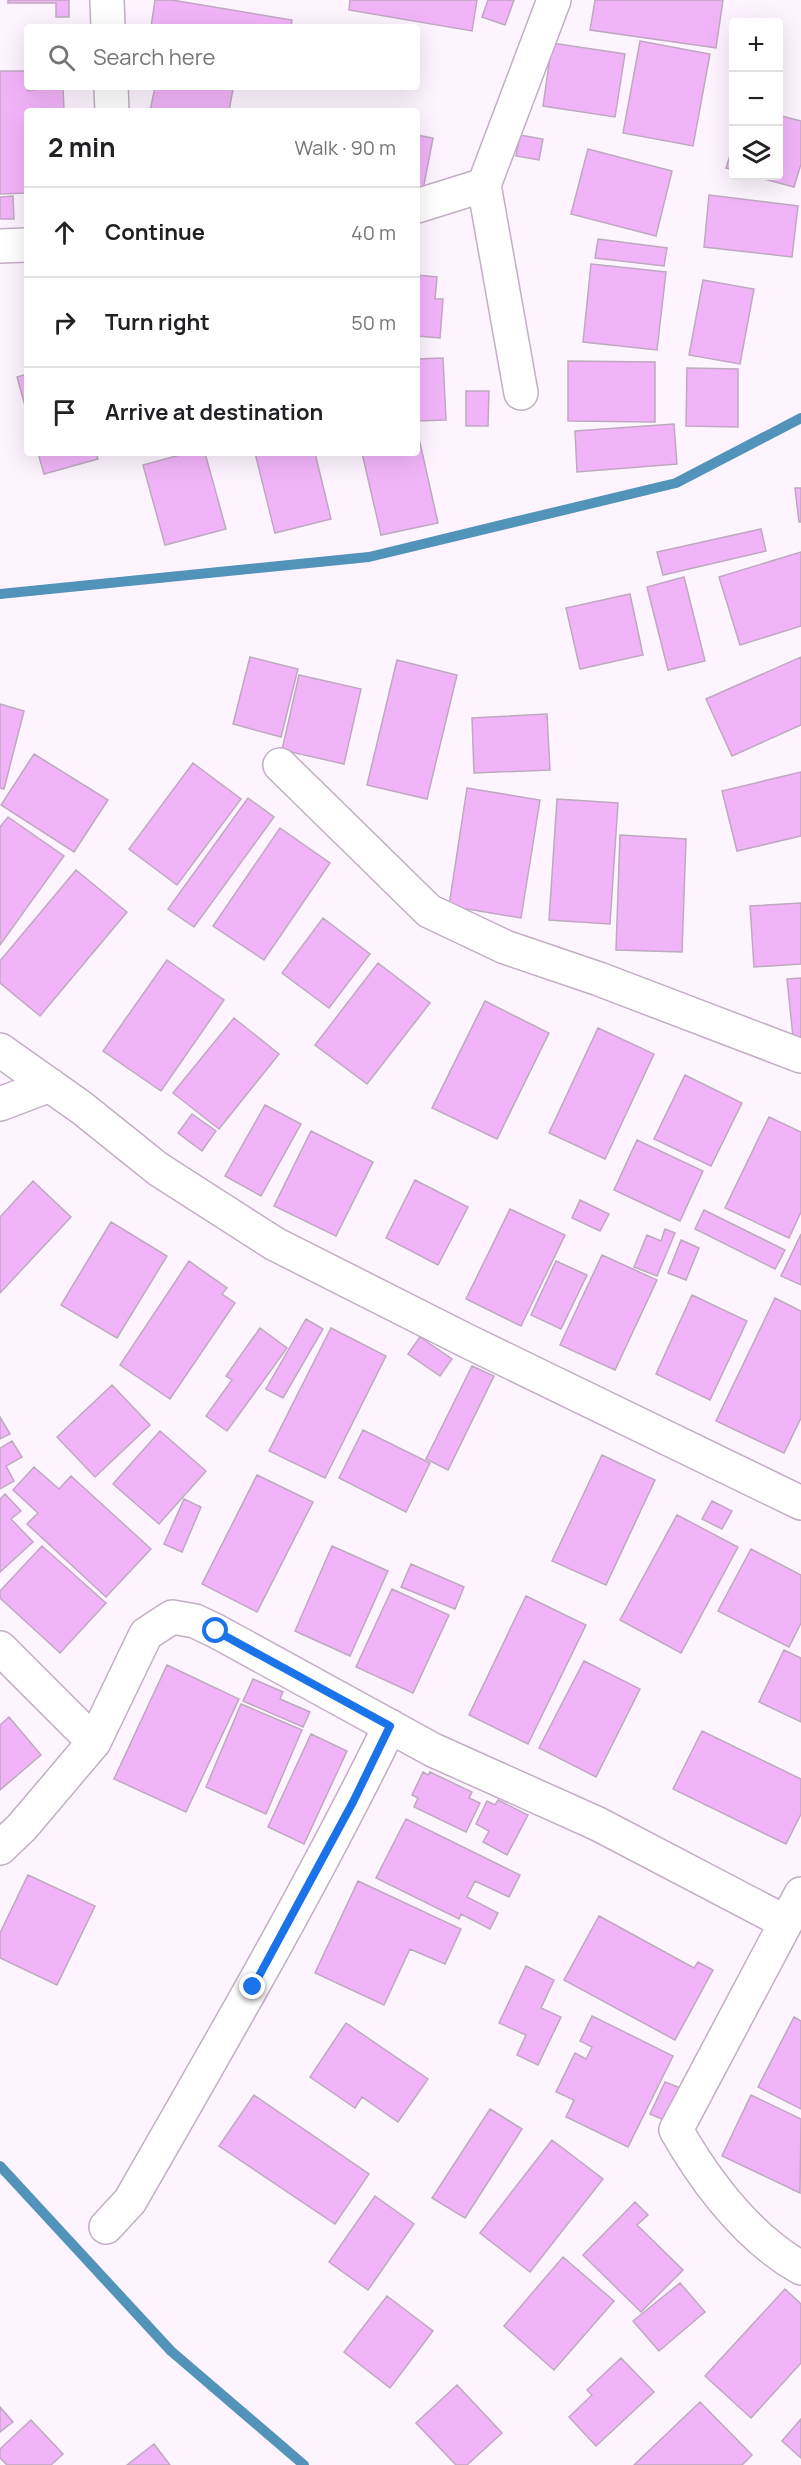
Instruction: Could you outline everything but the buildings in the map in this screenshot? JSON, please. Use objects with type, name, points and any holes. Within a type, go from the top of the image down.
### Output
[{"type":"street","points":[[107,0],[108,24]]},
{"type":"street","points":[[521,393],[484,185],[554,0]]},
{"type":"street","points":[[111,90],[112,108]]},
{"type":"street","points":[[420,205],[484,185]]},
{"type":"street","points":[[0,246],[24,245]]},
{"type":"street","points":[[280,765],[429,910],[506,947],[599,979],[801,1056]]},
{"type":"street","points":[[0,1050],[50,1085],[158,1169],[275,1244],[467,1341],[801,1503]]},
{"type":"street","points":[[0,1104],[50,1085]]},
{"type":"street","points":[[0,1848],[22,1827],[94,1742],[146,1634],[172,1617],[195,1621],[216,1631],[433,1750],[598,1824],[785,1922]]},
{"type":"street","points":[[0,1648],[94,1742]]},
{"type":"street","points":[[106,2227],[130,2201],[253,1987],[353,1802],[390,1726]]},
{"type":"street","points":[[801,1894],[676,2130],[714,2191],[752,2229],[788,2260],[801,2268]]},
{"type":"waterway","points":[[0,594],[369,557],[676,483],[801,418]]},
{"type":"waterway","points":[[0,2166],[171,2351],[304,2465]]},
{"type":"route","points":[[216,1631],[390,1726],[353,1802],[253,1987]]}]
